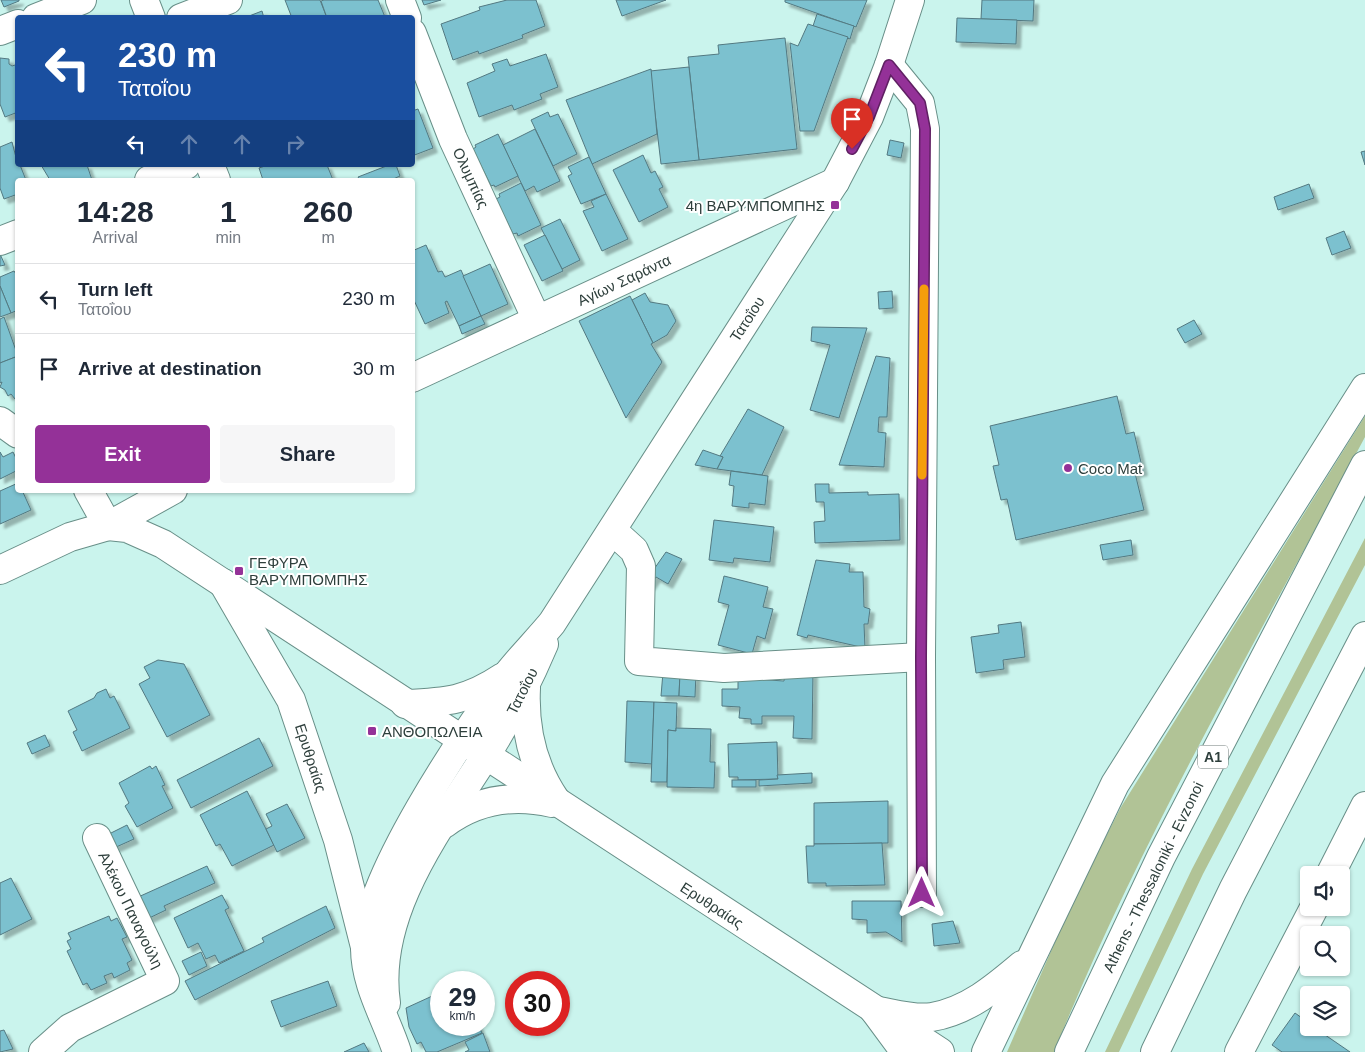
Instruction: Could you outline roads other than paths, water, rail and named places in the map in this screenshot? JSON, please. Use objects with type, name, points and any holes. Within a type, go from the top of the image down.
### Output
[{"type":"main road","points":[[44,15],[82,0]]},
{"type":"main road","points":[[144,0],[150,15]]},
{"type":"main road","points":[[190,15],[228,0]]},
{"type":"main road","points":[[400,0],[406,15]]},
{"type":"main road","name":"Τατοΐου","points":[[463,742],[517,680],[835,182],[869,117],[889,65],[910,0]]},
{"type":"main road","points":[[0,31],[15,25]]},
{"type":"main road","name":"Ολυμπίας","points":[[415,41],[453,140],[537,320]]},
{"type":"main road","points":[[889,65],[920,103],[925,129],[921,657],[922,893]]},
{"type":"main road","points":[[154,178],[181,167]]},
{"type":"main road","name":"Αγίων Σαράντα","points":[[415,377],[835,182]]},
{"type":"main road","points":[[0,241],[15,235]]},
{"type":"main road","points":[[986,1052],[1114,784],[1365,388]]},
{"type":"main road","points":[[0,421],[15,432]]},
{"type":"main road","name":"Athens - Thessaloniki - Evzonoi","points":[[1069,1052],[1161,857],[1365,466]]},
{"type":"main road","points":[[90,493],[108,526]]},
{"type":"main road","points":[[0,570],[70,537],[108,526],[167,493]]},
{"type":"main road","name":"Ερυθραίας","points":[[108,526],[127,528],[145,535],[223,583],[485,757],[940,1052]]},
{"type":"main road","points":[[613,531],[634,550],[641,566],[639,661],[724,668],[921,657]]},
{"type":"main road","name":"Ερυθραίας","points":[[223,583],[291,700],[338,840],[365,947],[368,976],[393,1039]]},
{"type":"main road","points":[[1155,1052],[1233,890],[1365,636]]},
{"type":"main road","points":[[405,704],[433,703],[466,697],[517,680],[531,749],[547,787],[558,804]]},
{"type":"main road","name":"Τατοΐου","points":[[485,757],[517,680]]},
{"type":"main road","name":"Ερυθραίας","points":[[365,947],[373,904],[392,863],[435,786],[463,742]]},
{"type":"main road","name":"Ερυθραίας","points":[[393,1039],[384,989],[395,916],[411,878],[435,832],[485,757]]},
{"type":"main road","points":[[435,832],[456,815],[480,804],[506,798],[533,798],[558,804]]},
{"type":"main road","points":[[1335,866],[1365,806]]},
{"type":"main road","name":"Αλέκου Παναγούλη","points":[[43,1052],[70,1028],[165,981],[97,838]]},
{"type":"main road","points":[[1239,1052],[1310,916]]},
{"type":"main road","points":[[874,1010],[931,1017],[962,1008],[989,993],[1029,959]]},
{"type":"main road","points":[[874,1010],[905,1052]]},
{"type":"place","name":"4η ΒΑΡΥΜΠΟΜΠΗΣ","points":[[835,205]]},
{"type":"place","name":"Coco Mat","points":[[1068,468]]},
{"type":"place","name":"ΓΕΦΥΡΑ ΒΑΡΥΜΠΟΜΠΗΣ","points":[[239,571]]},
{"type":"place","name":"ΑΝΘΟΠΩΛΕΙΑ","points":[[372,731]]}]
